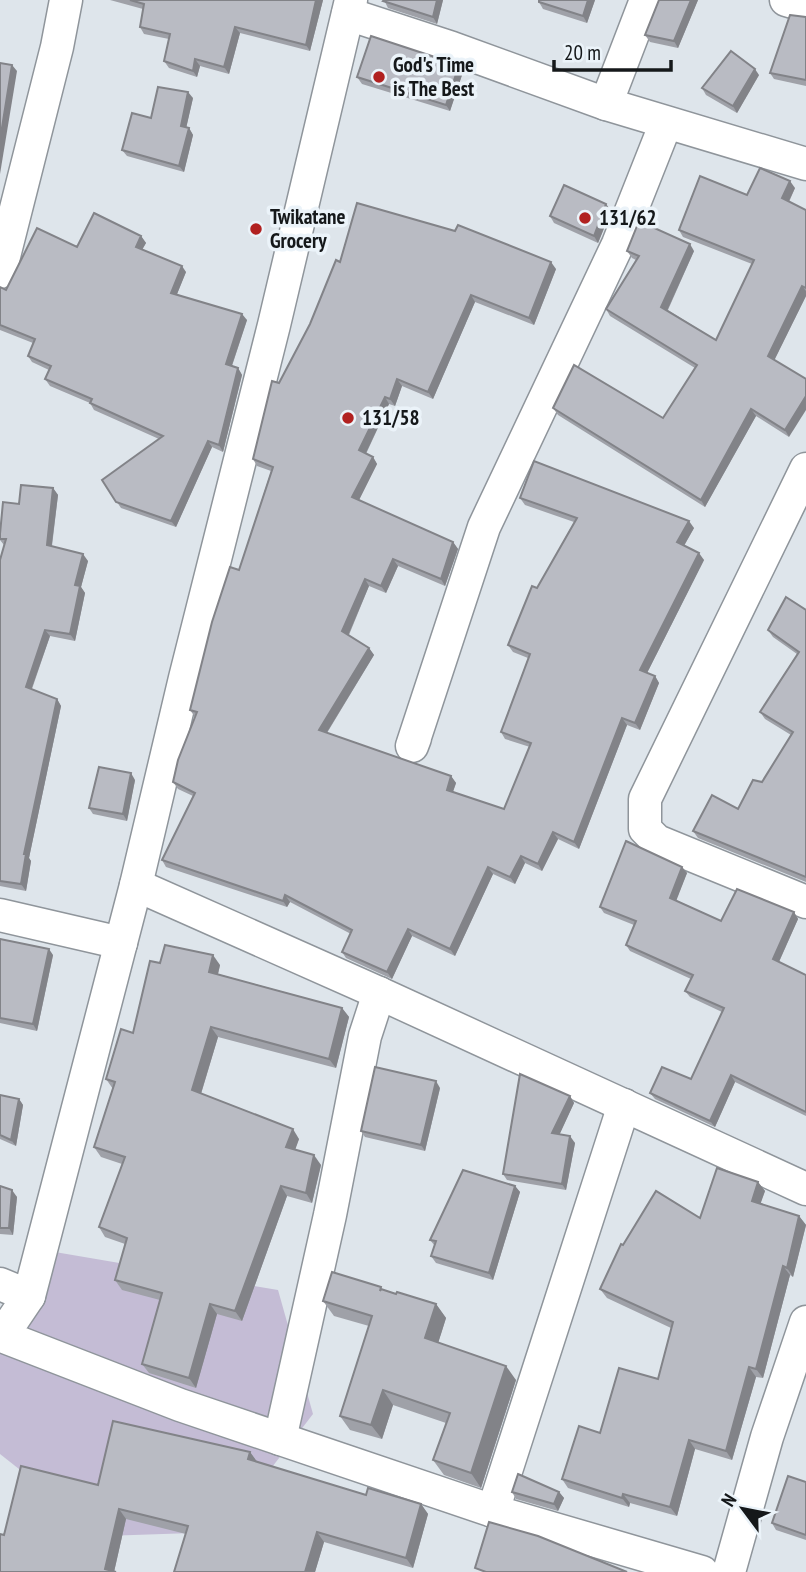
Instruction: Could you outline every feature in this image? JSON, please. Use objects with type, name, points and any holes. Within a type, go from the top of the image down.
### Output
[{"type":"street","points":[[0,272],[57,47],[66,0]]},
{"type":"street","points":[[606,104],[646,0]]},
{"type":"street","points":[[786,0],[806,6]]},
{"type":"street","points":[[702,1572],[493,1511],[180,1405],[1,1339],[29,1296],[136,886],[350,7],[452,48],[606,104],[806,164]]},
{"type":"street","points":[[415,738],[412,747],[484,527],[618,244],[666,123]]},
{"type":"street","points":[[806,469],[645,799],[645,829],[657,841],[806,902]]},
{"type":"street","points":[[136,886],[379,993],[806,1189]]},
{"type":"street","points":[[0,915],[121,943]]},
{"type":"street","points":[[280,1439],[330,1215],[365,1036],[379,993]]},
{"type":"street","points":[[493,1511],[624,1105]]},
{"type":"street","points":[[0,1284],[29,1296]]},
{"type":"street","points":[[729,1572],[766,1437],[806,1322]]},
{"type":"shaded area","points":[[49,1251],[278,1290],[313,1414],[222,1532],[104,1536],[0,1454],[0,1326]]},
{"type":"building","points":[[130,0],[316,0],[306,45],[235,27],[224,67],[195,59],[193,71],[164,61],[170,34],[140,27],[144,4]]},
{"type":"building","points":[[384,0],[437,0],[433,17]]},
{"type":"building","points":[[539,0],[588,0],[583,16]]},
{"type":"building","points":[[659,0],[691,0],[674,41],[645,35]]},
{"type":"building","points":[[790,15],[806,17],[806,80],[770,73]]},
{"type":"building","points":[[371,36],[459,65],[446,105],[357,77]]},
{"type":"building","points":[[731,51],[755,69],[733,106],[702,88]]},
{"type":"building","points":[[0,63],[12,65],[0,140]]},
{"type":"building","points":[[158,87],[188,92],[181,126],[189,128],[179,166],[122,150],[132,113],[151,118]]},
{"type":"building","points":[[760,168],[790,181],[782,198],[806,210],[806,288],[802,286],[768,356],[806,379],[806,396],[785,430],[751,409],[701,500],[553,408],[574,365],[663,418],[697,365],[606,309],[639,256],[627,251],[639,221],[690,244],[661,307],[716,340],[754,260],[679,230],[700,176],[747,195]]},
{"type":"building","name":"131/62","points":[[564,185],[606,204],[594,236],[550,216]]},
{"type":"building","points":[[357,203],[455,231],[458,225],[551,262],[529,318],[471,295],[428,392],[397,379],[390,399],[385,397],[359,450],[373,457],[352,497],[453,542],[441,579],[393,559],[381,586],[365,579],[342,631],[369,648],[319,730],[451,776],[447,790],[504,809],[531,743],[501,732],[530,654],[508,645],[532,586],[537,588],[577,518],[520,498],[534,461],[689,521],[677,542],[699,553],[640,670],[655,676],[635,723],[622,718],[574,842],[553,832],[538,864],[521,856],[510,877],[488,867],[450,949],[408,929],[387,972],[342,952],[352,930],[285,895],[283,901],[162,860],[195,793],[173,782],[178,760],[197,712],[190,710],[212,622],[230,567],[239,570],[273,467],[253,459],[272,381],[279,383],[310,324],[336,260],[340,262]]},
{"type":"building","points":[[94,213],[141,236],[136,247],[182,266],[171,293],[242,314],[226,364],[238,368],[219,445],[208,441],[171,521],[116,502],[102,480],[163,436],[90,403],[92,399],[45,379],[51,366],[28,356],[35,339],[0,325],[0,287],[6,290],[37,228],[77,247]]},
{"type":"building","points":[[21,485],[53,488],[47,545],[83,554],[75,585],[80,586],[70,634],[45,630],[26,687],[57,699],[24,854],[21,884],[0,881],[0,560],[6,539],[0,539],[0,534],[3,502],[19,504]]},
{"type":"building","points":[[786,597],[806,610],[806,877],[693,831],[712,795],[738,809],[753,780],[762,782],[793,732],[760,712],[799,652],[768,630]]},
{"type":"building","points":[[99,767],[131,773],[123,814],[89,808]]},
{"type":"building","points":[[626,841],[682,867],[670,898],[721,921],[737,889],[794,912],[773,959],[806,975],[806,1112],[731,1075],[710,1121],[650,1093],[662,1067],[691,1079],[724,1008],[685,991],[693,975],[626,945],[636,921],[600,907]]},
{"type":"building","points":[[0,939],[49,949],[33,1024],[0,1018]]},
{"type":"building","points":[[165,945],[213,955],[209,972],[342,1008],[329,1059],[211,1027],[192,1090],[293,1129],[286,1147],[314,1155],[306,1193],[281,1186],[235,1311],[210,1304],[189,1378],[142,1364],[162,1293],[115,1280],[127,1238],[99,1227],[125,1157],[94,1147],[115,1082],[106,1079],[121,1029],[133,1033],[150,961],[160,963]]},
{"type":"building","points":[[375,1067],[436,1081],[421,1145],[361,1131]]},
{"type":"building","points":[[520,1074],[570,1096],[552,1133],[570,1136],[562,1184],[503,1174]]},
{"type":"building","points":[[0,1095],[19,1099],[11,1140],[0,1135]]},
{"type":"building","points":[[717,1168],[758,1182],[752,1201],[799,1216],[787,1268],[783,1266],[756,1369],[749,1367],[726,1451],[689,1440],[670,1507],[623,1494],[622,1498],[562,1479],[579,1426],[600,1433],[619,1368],[658,1379],[673,1322],[600,1289],[621,1244],[623,1245],[656,1191],[700,1218]]},
{"type":"building","points":[[463,1170],[515,1186],[489,1273],[431,1256],[436,1241],[430,1240]]},
{"type":"building","points":[[0,1186],[12,1190],[9,1228],[0,1228]]},
{"type":"building","points":[[332,1272],[381,1287],[380,1291],[397,1292],[436,1304],[425,1338],[506,1366],[471,1473],[433,1460],[450,1413],[383,1390],[371,1425],[340,1416],[372,1316],[323,1301]]},
{"type":"building","points":[[113,1421],[250,1452],[248,1459],[366,1495],[368,1488],[421,1504],[406,1558],[317,1532],[305,1572],[174,1572],[188,1526],[119,1509],[105,1569],[116,1572],[0,1572],[0,1534],[4,1535],[21,1466],[98,1485]]},
{"type":"building","points":[[518,1474],[559,1492],[554,1504],[512,1492]]},
{"type":"building","points":[[788,1476],[806,1482],[806,1535],[772,1523]]},
{"type":"building","points":[[489,1522],[538,1536],[627,1572],[486,1572],[475,1568]]},
{"type":"place","name":"God's Time is The Best","points":[[379,77]]},
{"type":"place","name":"131/62","points":[[585,218]]},
{"type":"place","name":"Twikatane Grocery","points":[[256,229]]},
{"type":"place","name":"131/58","points":[[348,418]]}]
